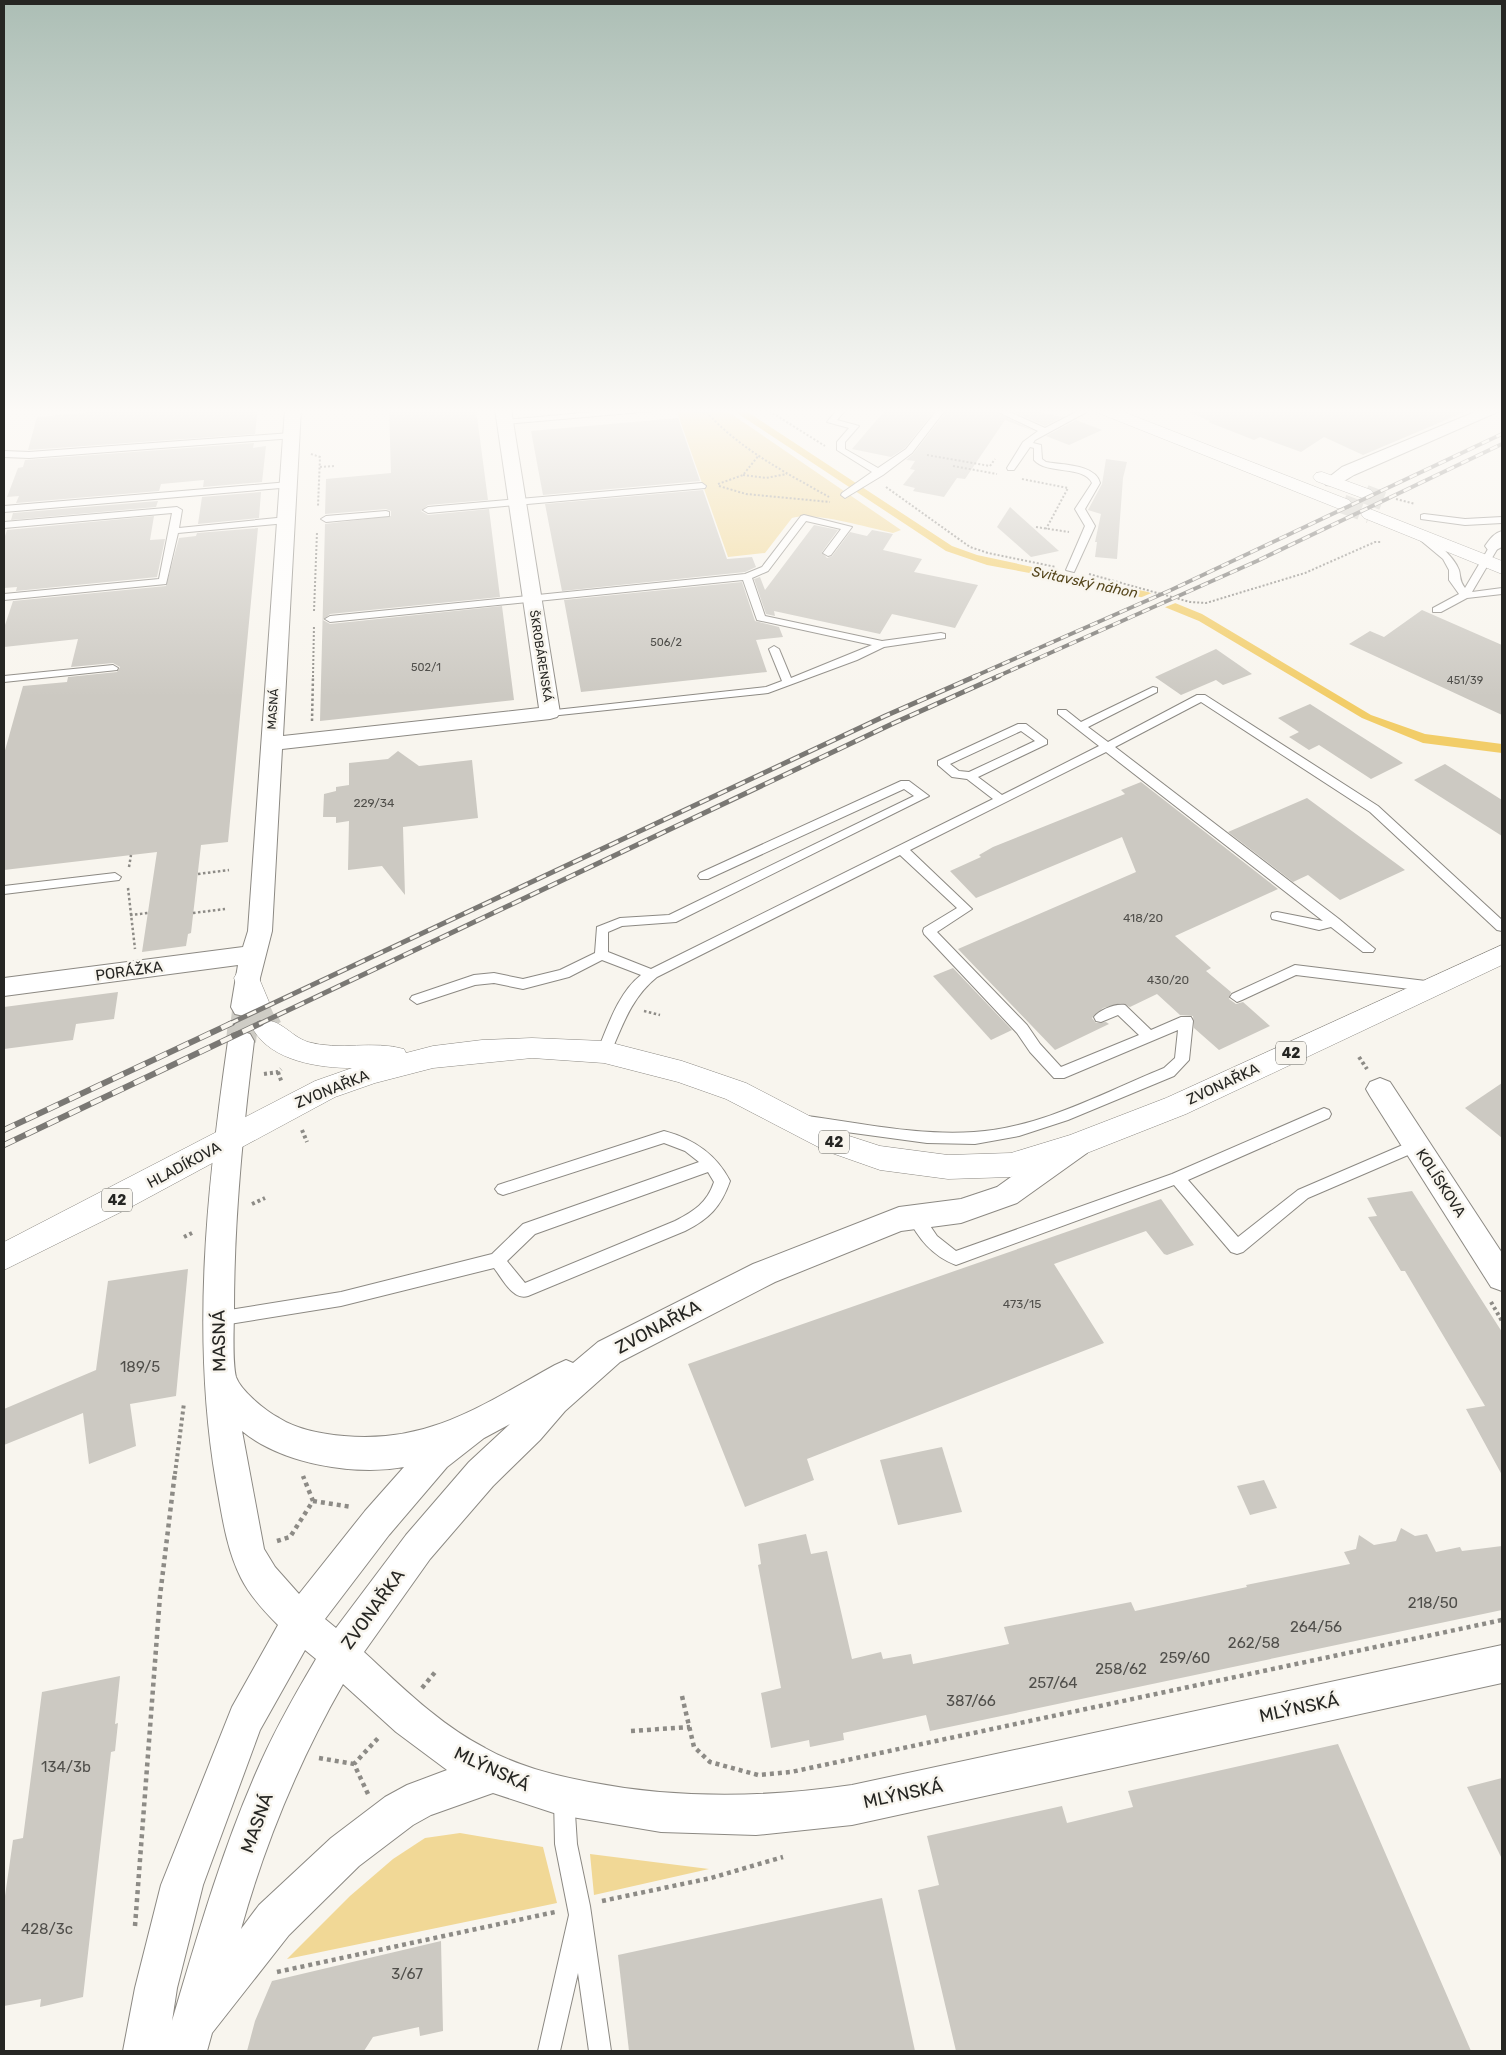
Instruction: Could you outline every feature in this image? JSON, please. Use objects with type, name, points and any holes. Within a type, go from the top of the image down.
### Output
[{"type":"main road","points":[[1392,505],[1420,525]]},
{"type":"main road","points":[[1370,514],[1420,525],[1497,552]]},
{"type":"main road","name":"ZVONAŘKA","points":[[230,1140],[325,1089],[371,1073],[433,1057],[482,1050],[532,1048],[604,1052],[654,1064],[710,1081],[736,1091],[836,1143],[861,1153],[922,1165],[967,1167],[1012,1165],[1077,1145],[1176,1106],[1502,954]]},
{"type":"main road","points":[[266,1028],[280,1041],[289,1046],[324,1056],[345,1058],[433,1057]]},
{"type":"main road","name":"HLADÍKOVA","points":[[4,1257],[230,1140]]},
{"type":"street","name":"MASNÁ","points":[[250,985],[260,931],[270,744],[288,505]]},
{"type":"street","name":"ŠKROBÁRENSKÁ","points":[[270,744],[550,713],[517,505]]},
{"type":"street","name":"PORÁŽKA","points":[[4,987],[250,985]]},
{"type":"street","name":"MASNÁ","points":[[187,2040],[227,1904],[270,1786],[299,1724],[339,1655],[301,1621],[260,1577],[247,1550],[228,1457],[220,1381],[218,1318],[222,1219],[241,1041]]},
{"type":"street","name":"KOLÍSKOVA","points":[[1380,1089],[1502,1278]]},
{"type":"street","name":"ZVONAŘKA","points":[[339,1655],[418,1548],[468,1488],[528,1429],[553,1400],[609,1352],[764,1272],[907,1217],[972,1209],[996,1200],[1007,1195],[1077,1145]]},
{"type":"street","points":[[220,1381],[241,1408],[257,1423],[276,1434],[302,1444],[346,1452],[394,1452],[418,1448],[474,1425],[609,1352]]},
{"type":"street","points":[[145,2051],[156,1988],[182,1884],[244,1720],[301,1621],[393,1504],[435,1456],[474,1425]]},
{"type":"street","name":"MLÝNSKÁ","points":[[339,1655],[435,1740],[456,1754],[493,1773],[531,1788],[564,1797],[642,1812],[738,1817],[801,1814],[852,1805],[1502,1664]]},
{"type":"street","points":[[187,2040],[274,1920],[345,1852],[399,1811],[421,1799],[493,1773]]},
{"type":"lane","points":[[4,509],[53,505]]},
{"type":"lane","points":[[428,510],[485,505]]},
{"type":"lane","points":[[1071,570],[1090,526],[1080,509],[1083,505]]},
{"type":"lane","points":[[4,525],[177,510],[163,582],[4,597]]},
{"type":"lane","points":[[326,519],[386,514]]},
{"type":"lane","points":[[330,619],[746,577],[765,569],[804,518],[847,527],[828,553]]},
{"type":"lane","points":[[174,531],[287,520]]},
{"type":"lane","points":[[1420,525],[1502,520]]},
{"type":"lane","points":[[1420,525],[1447,557],[1454,570],[1454,580],[1465,595]]},
{"type":"lane","points":[[1437,610],[1465,595],[1497,552]]},
{"type":"lane","points":[[746,577],[761,618],[882,644]]},
{"type":"lane","points":[[1465,595],[1489,594],[1502,591]]},
{"type":"lane","points":[[550,713],[768,690],[853,658],[882,644],[941,636]]},
{"type":"lane","points":[[774,649],[788,683]]},
{"type":"lane","points":[[4,679],[113,668]]},
{"type":"lane","points":[[1081,726],[1153,690]]},
{"type":"lane","points":[[604,1052],[629,996],[643,979],[1109,746],[1201,697],[1374,809],[1502,927]]},
{"type":"lane","points":[[1062,712],[1109,746],[1368,949]]},
{"type":"lane","points":[[970,776],[1043,742],[1022,726],[942,763],[956,774],[970,776],[1001,800]]},
{"type":"lane","points":[[601,955],[602,930],[620,922],[671,919],[923,796],[905,784],[704,876]]},
{"type":"lane","points":[[794,1120],[938,1137],[996,1135],[1022,1129],[1169,1072],[1182,1060],[1186,1021],[1059,1074],[1041,1045],[1022,1029],[929,931],[966,909],[902,850]]},
{"type":"lane","points":[[4,890],[115,877]]},
{"type":"lane","points":[[1276,916],[1319,926],[1334,922]]},
{"type":"lane","points":[[417,998],[474,980],[494,978],[523,984],[564,974],[601,955],[652,974]]},
{"type":"lane","points":[[1237,997],[1296,970],[1434,987]]},
{"type":"lane","points":[[1102,1017],[1120,1009],[1148,1037]]},
{"type":"lane","points":[[907,1217],[941,1251],[956,1258],[1177,1178],[1324,1114]]},
{"type":"lane","points":[[497,1260],[522,1291],[680,1226],[705,1213],[718,1195],[722,1181],[712,1164],[700,1153],[681,1141],[664,1137],[503,1189]]},
{"type":"lane","points":[[1177,1178],[1236,1247],[1303,1194],[1417,1145]]},
{"type":"lane","points":[[218,1318],[342,1299],[497,1260],[529,1229],[712,1164]]},
{"type":"lane","points":[[564,1797],[566,1844],[579,1910],[600,2051]]},
{"type":"lane","points":[[549,2051],[579,1910]]},
{"type":"path","points":[[318,505],[318,511]]},
{"type":"path","points":[[915,505],[970,548],[1039,564]]},
{"type":"path","points":[[1046,528],[1059,505]]},
{"type":"path","points":[[1036,527],[1087,535]]},
{"type":"path","points":[[314,612],[317,529]]},
{"type":"path","points":[[1089,574],[1190,602],[1206,603],[1304,573],[1375,542],[1388,542]]},
{"type":"path","points":[[312,724],[314,621]]},
{"type":"path","points":[[128,873],[131,855]]},
{"type":"path","points":[[198,874],[229,870]]},
{"type":"path","points":[[127,882],[135,955]]},
{"type":"path","points":[[193,913],[225,909]]},
{"type":"path","points":[[130,915],[148,913]]},
{"type":"path","points":[[134,1934],[160,1596],[184,1403]]},
{"type":"path","points":[[290,1537],[313,1501],[296,1457],[302,1444]]},
{"type":"path","points":[[682,1696],[694,1747],[710,1762],[758,1775],[791,1772],[1502,1620]]},
{"type":"path","points":[[631,1731],[690,1727]]},
{"type":"path","points":[[354,1764],[378,1738]]},
{"type":"path","points":[[328,1759],[354,1764]]},
{"type":"path","points":[[354,1764],[369,1797]]},
{"type":"path","points":[[267,1974],[579,1910],[711,1878],[783,1857]]},
{"type":"shaded area","points":[[710,505],[864,505],[901,530],[893,533],[827,518],[802,516],[792,518],[765,553],[728,557]]},
{"type":"shaded area","points":[[460,1833],[543,1847],[557,1903],[287,1959],[350,1896],[393,1859],[425,1838]]},
{"type":"shaded area","points":[[590,1854],[709,1869],[594,1895]]},
{"type":"water","name":"Svitavský náhon","points":[[876,505],[889,505],[952,546],[977,555],[1148,592],[1202,614],[1371,715],[1425,734],[1502,744],[1502,753],[1423,743],[1362,718],[1199,621],[1140,597],[1110,588],[987,565],[946,551]]},
{"type":"pier","points":[[1154,592],[1178,602],[1163,608],[1137,599]]},
{"type":"building","points":[[111,505],[157,505],[156,507],[11,520],[13,513]]},
{"type":"building","points":[[201,505],[260,505],[259,518],[198,524]]},
{"type":"building","points":[[325,505],[429,505],[421,511],[428,515],[489,509],[500,597],[330,614],[323,620],[330,624],[502,606],[514,700],[320,721],[325,524],[391,516],[391,511],[386,509],[325,514]]},
{"type":"building","points":[[545,505],[708,505],[727,559],[752,557],[756,567],[745,572],[562,591]]},
{"type":"building","points":[[1091,505],[1121,505],[1117,559],[1095,557],[1097,542],[1095,542],[1101,514],[1088,510]]},
{"type":"building","points":[[1010,507],[1059,551],[1031,557],[997,527]]},
{"type":"building","points":[[154,516],[150,540],[165,539],[157,577],[16,591],[17,587],[4,588],[4,539],[7,530]]},
{"type":"building","points":[[814,525],[838,530],[822,552],[827,558],[832,556],[850,532],[867,536],[872,530],[893,534],[883,550],[922,559],[914,572],[978,585],[955,628],[892,614],[880,634],[774,611],[775,616],[766,614],[754,579],[760,577],[765,590]]},
{"type":"building","points":[[258,528],[228,842],[201,845],[191,933],[188,934],[186,946],[142,952],[157,852],[4,870],[4,754],[23,686],[67,682],[68,677],[117,672],[120,667],[113,663],[71,667],[78,639],[4,647],[4,628],[13,601],[166,586],[179,538],[196,536],[197,533]]},
{"type":"building","points":[[742,582],[755,621],[779,627],[783,637],[756,640],[767,672],[581,692],[564,600]]},
{"type":"building","points":[[1422,610],[1502,645],[1502,715],[1349,644],[1370,631],[1384,637]]},
{"type":"building","points":[[1216,649],[1252,674],[1223,685],[1216,680],[1181,695],[1155,677]]},
{"type":"building","points":[[1310,704],[1403,763],[1371,779],[1319,745],[1309,750],[1289,737],[1299,732],[1278,718]]},
{"type":"building","points":[[398,751],[419,766],[472,760],[478,818],[403,827],[405,895],[382,866],[348,870],[349,821],[336,823],[336,817],[323,817],[324,794],[336,791],[336,787],[349,785],[349,763],[388,759]]},
{"type":"building","points":[[1445,764],[1502,800],[1502,836],[1414,780]]},
{"type":"building","points":[[1141,782],[1278,889],[1175,936],[1211,968],[1206,971],[1231,992],[1229,999],[1236,1004],[1243,1002],[1270,1026],[1219,1050],[1194,1028],[1193,1016],[1180,1015],[1157,994],[1130,1007],[1121,1003],[1103,1008],[1092,1018],[1096,1023],[1106,1022],[1109,1024],[1055,1050],[958,949],[1136,872],[1122,837],[976,898],[950,871],[981,857],[979,855],[993,847],[1125,794],[1121,790]]},
{"type":"building","points":[[1307,798],[1405,870],[1340,900],[1308,875],[1293,882],[1228,832]]},
{"type":"building","points":[[953,968],[1012,1030],[991,1040],[933,976]]},
{"type":"building","points":[[118,992],[114,1019],[76,1024],[73,1040],[4,1049],[4,1007]]},
{"type":"building","points":[[1502,1083],[1502,1138],[1465,1108]]},
{"type":"building","points":[[1412,1191],[1502,1332],[1502,1475],[1466,1409],[1485,1406],[1405,1271],[1401,1271],[1368,1217],[1377,1216],[1367,1198]]},
{"type":"building","points":[[1161,1199],[1194,1245],[1167,1255],[1164,1254],[1146,1231],[1054,1264],[1104,1343],[807,1459],[814,1480],[745,1507],[688,1364]]},
{"type":"building","points":[[188,1269],[176,1396],[130,1404],[136,1446],[89,1464],[83,1413],[4,1445],[4,1409],[96,1370],[108,1281]]},
{"type":"building","points":[[942,1447],[962,1512],[898,1525],[880,1460]]},
{"type":"building","points":[[1264,1480],[1277,1508],[1250,1515],[1237,1486]]},
{"type":"building","points":[[1401,1528],[1415,1536],[1427,1534],[1436,1552],[1460,1547],[1462,1551],[1502,1546],[1502,1610],[930,1731],[926,1715],[843,1733],[844,1740],[810,1747],[809,1740],[771,1748],[761,1693],[781,1688],[758,1565],[761,1564],[758,1544],[806,1534],[811,1554],[827,1551],[852,1659],[881,1652],[883,1659],[911,1654],[913,1664],[1009,1644],[1004,1627],[1131,1602],[1135,1611],[1247,1587],[1246,1585],[1350,1564],[1344,1552],[1356,1549],[1359,1535],[1374,1545],[1396,1541]]},
{"type":"building","points":[[120,1676],[115,1724],[118,1723],[115,1751],[111,1752],[83,1997],[40,2007],[41,1999],[4,2006],[4,1903],[13,1840],[23,1838],[42,1692]]},
{"type":"building","points":[[1338,1744],[1471,2051],[956,2051],[918,1890],[939,1885],[927,1836],[1062,1806],[1067,1823],[1133,1807],[1128,1791]]},
{"type":"building","points":[[1502,1778],[1502,1859],[1467,1787]]},
{"type":"building","points":[[882,1898],[915,2051],[629,2051],[618,1955]]},
{"type":"building","points":[[441,1941],[443,2031],[420,2036],[419,2027],[373,2037],[364,2051],[247,2051],[255,2021],[272,1981]]},
{"type":"tunnel","points":[[1345,505],[1370,514]]},
{"type":"tunnel","points":[[255,1002],[265,1024]]},
{"type":"tunnel","points":[[242,1024],[244,1007]]},
{"type":"tunnel","points":[[241,1041],[243,1023]]},
{"type":"tunnel","points":[[264,1023],[267,1029]]},
{"type":"railway","points":[[973,677],[1171,590],[1352,505]]},
{"type":"railway","points":[[996,677],[1257,561],[1374,505]]},
{"type":"railway","points":[[229,1024],[885,716],[976,676]]},
{"type":"railway","points":[[259,1024],[894,723],[999,676]]},
{"type":"railway","points":[[4,1130],[232,1023]]},
{"type":"railway","points":[[4,1145],[261,1023]]}]
